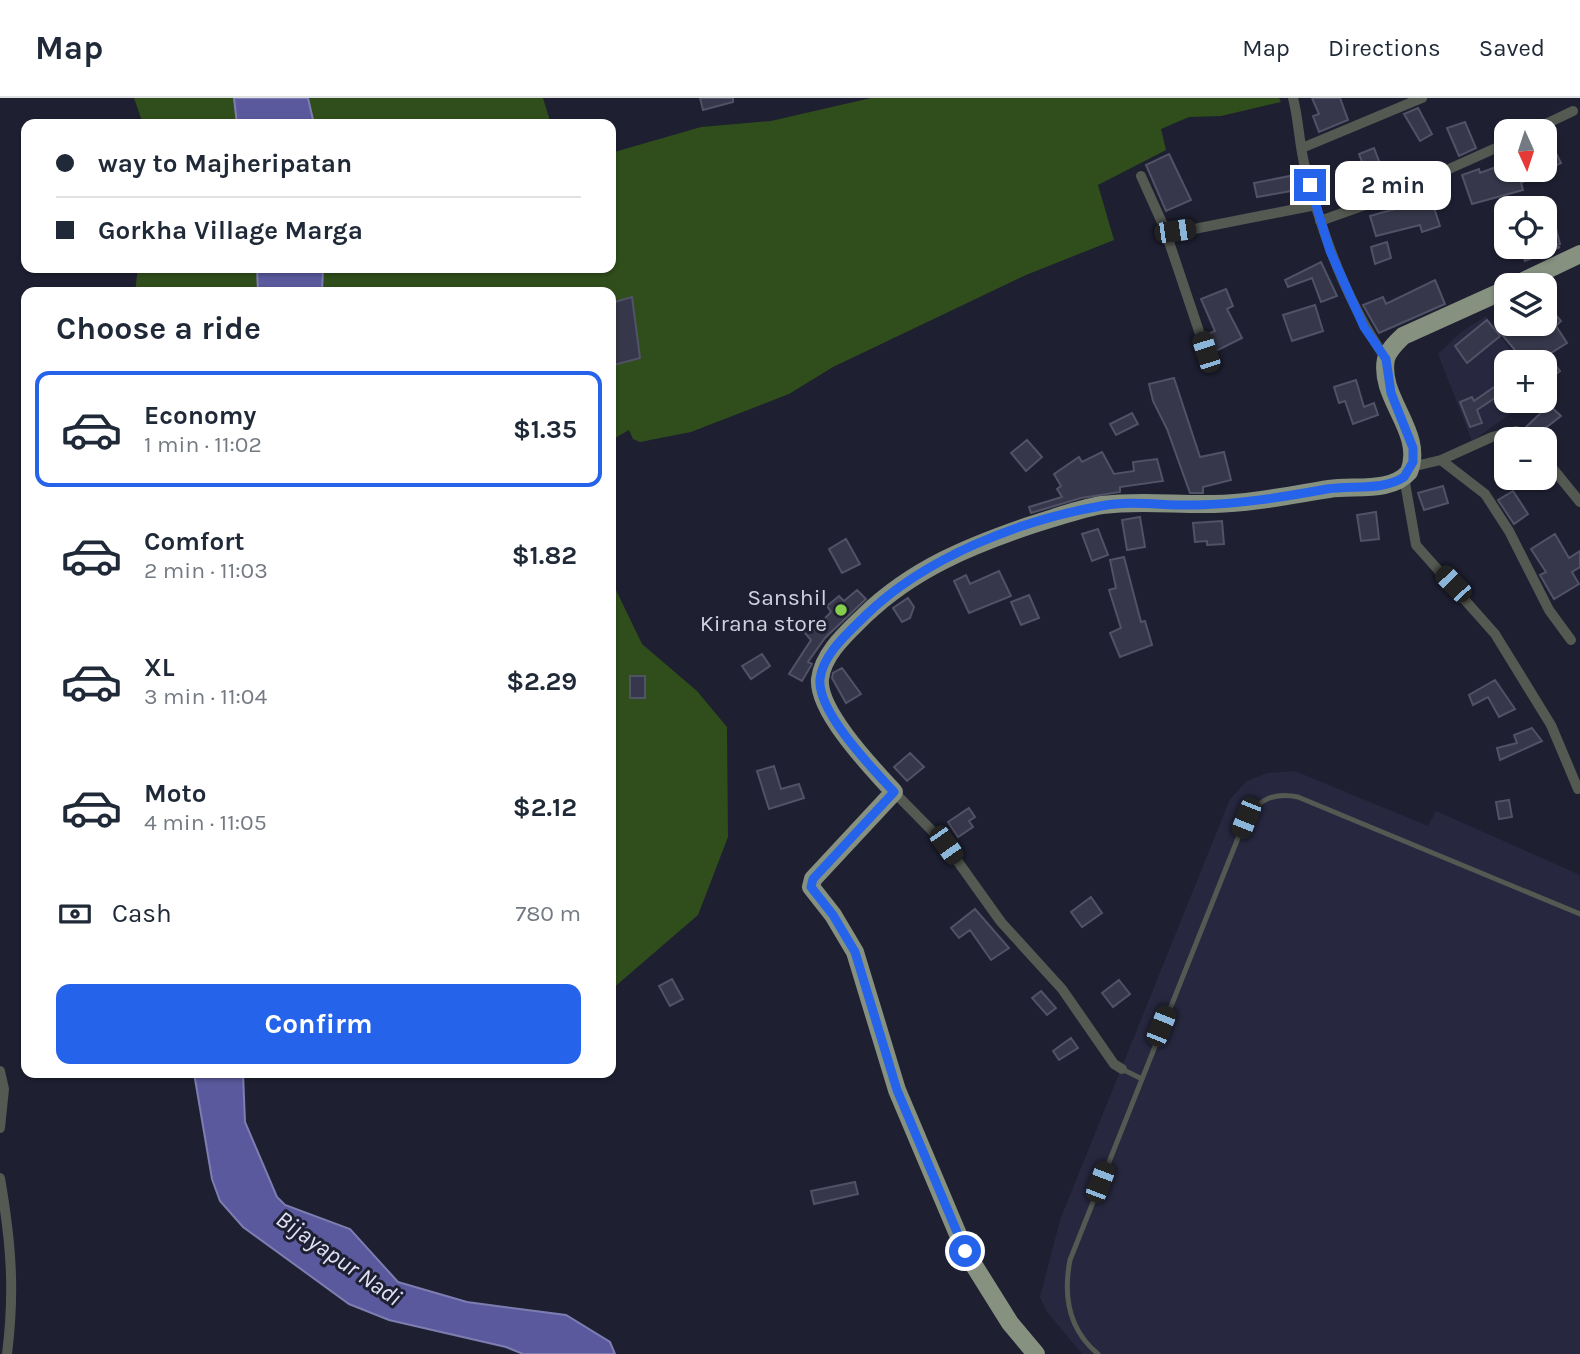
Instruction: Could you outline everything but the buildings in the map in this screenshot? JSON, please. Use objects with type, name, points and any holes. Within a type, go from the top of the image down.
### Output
[{"type":"main road","points":[[1540,273],[1580,254]]},
{"type":"main road","points":[[1036,1354],[1010,1323],[965,1251],[897,1090],[855,952],[833,915],[811,887],[813,879],[894,792],[863,758],[830,711],[824,701],[820,678],[836,645],[901,583],[964,548],[1101,506],[1277,500],[1329,489],[1383,485],[1408,472],[1413,448],[1391,393],[1386,359],[1403,336],[1494,295]]},
{"type":"street","points":[[1293,98],[1320,220],[1358,314],[1386,359]]},
{"type":"street","points":[[1302,148],[1422,98]]},
{"type":"street","points":[[1556,119],[1573,111]]},
{"type":"street","points":[[1320,220],[1382,200],[1494,149]]},
{"type":"street","points":[[1141,176],[1164,227],[1206,352]]},
{"type":"street","points":[[1164,227],[1175,231],[1194,229],[1316,205]]},
{"type":"street","points":[[1494,436],[1408,472],[1416,545],[1495,634],[1551,725],[1578,789]]},
{"type":"street","points":[[1441,460],[1485,494],[1509,531],[1549,610],[1571,640]]},
{"type":"street","points":[[1557,474],[1580,502]]},
{"type":"street","points":[[894,792],[946,845],[1001,922],[1062,989],[1114,1064],[1122,1069]]},
{"type":"street","points":[[0,1071],[4,1089],[0,1128]]},
{"type":"street","points":[[0,1178],[10,1235],[14,1300],[7,1354]]},
{"type":"lane","points":[[1098,1354],[1078,1334],[1067,1297],[1066,1279],[1070,1260],[1140,1078],[1246,818],[1257,804],[1270,796],[1284,794],[1298,797],[1580,914]]},
{"type":"lane","points":[[1122,1069],[1140,1078]]},
{"type":"shaded area","points":[[1486,316],[1494,327],[1494,336],[1500,336],[1510,350],[1494,350],[1494,413],[1512,413],[1472,441],[1438,354],[1461,332]]},
{"type":"shaded area","points":[[1295,771],[1428,826],[1436,811],[1580,875],[1580,1354],[1082,1354],[1047,1312],[1040,1297],[1060,1220],[1230,799],[1247,781],[1267,773]]},
{"type":"green space","points":[[134,98],[543,98],[549,119],[141,119]]},
{"type":"green space","points":[[871,98],[1279,98],[1281,102],[1221,116],[1189,117],[1161,129],[1166,150],[1098,185],[1114,240],[1026,275],[833,367],[789,394],[691,432],[640,442],[633,439],[629,430],[616,437],[616,287],[136,287],[137,273],[616,273],[616,152],[701,127],[771,121]]},
{"type":"green space","points":[[616,590],[642,644],[697,691],[727,727],[728,837],[698,915],[616,986]]},
{"type":"water","points":[[234,98],[308,98],[313,119],[236,119]]},
{"type":"water","points":[[257,273],[323,273],[322,287],[258,287]]},
{"type":"water","name":"Bijayapur Nadi","points":[[195,1078],[243,1078],[245,1122],[277,1197],[285,1205],[350,1229],[398,1282],[467,1302],[566,1315],[610,1342],[615,1354],[523,1354],[506,1347],[389,1320],[349,1304],[243,1227],[220,1201],[212,1179]]},
{"type":"place","name":"Sanshil Kirana store","points":[[841,610]]},
{"type":"route","points":[[965,1251],[897,1090],[855,952],[833,915],[813,894],[811,887],[813,879],[894,792],[863,758],[830,711],[824,701],[820,678],[836,645],[881,601],[901,583],[964,548],[1059,516],[1101,506],[1277,500],[1329,489],[1383,485],[1397,482],[1409,472],[1413,462],[1413,448],[1391,393],[1386,359],[1364,327],[1330,251],[1310,185]]}]
